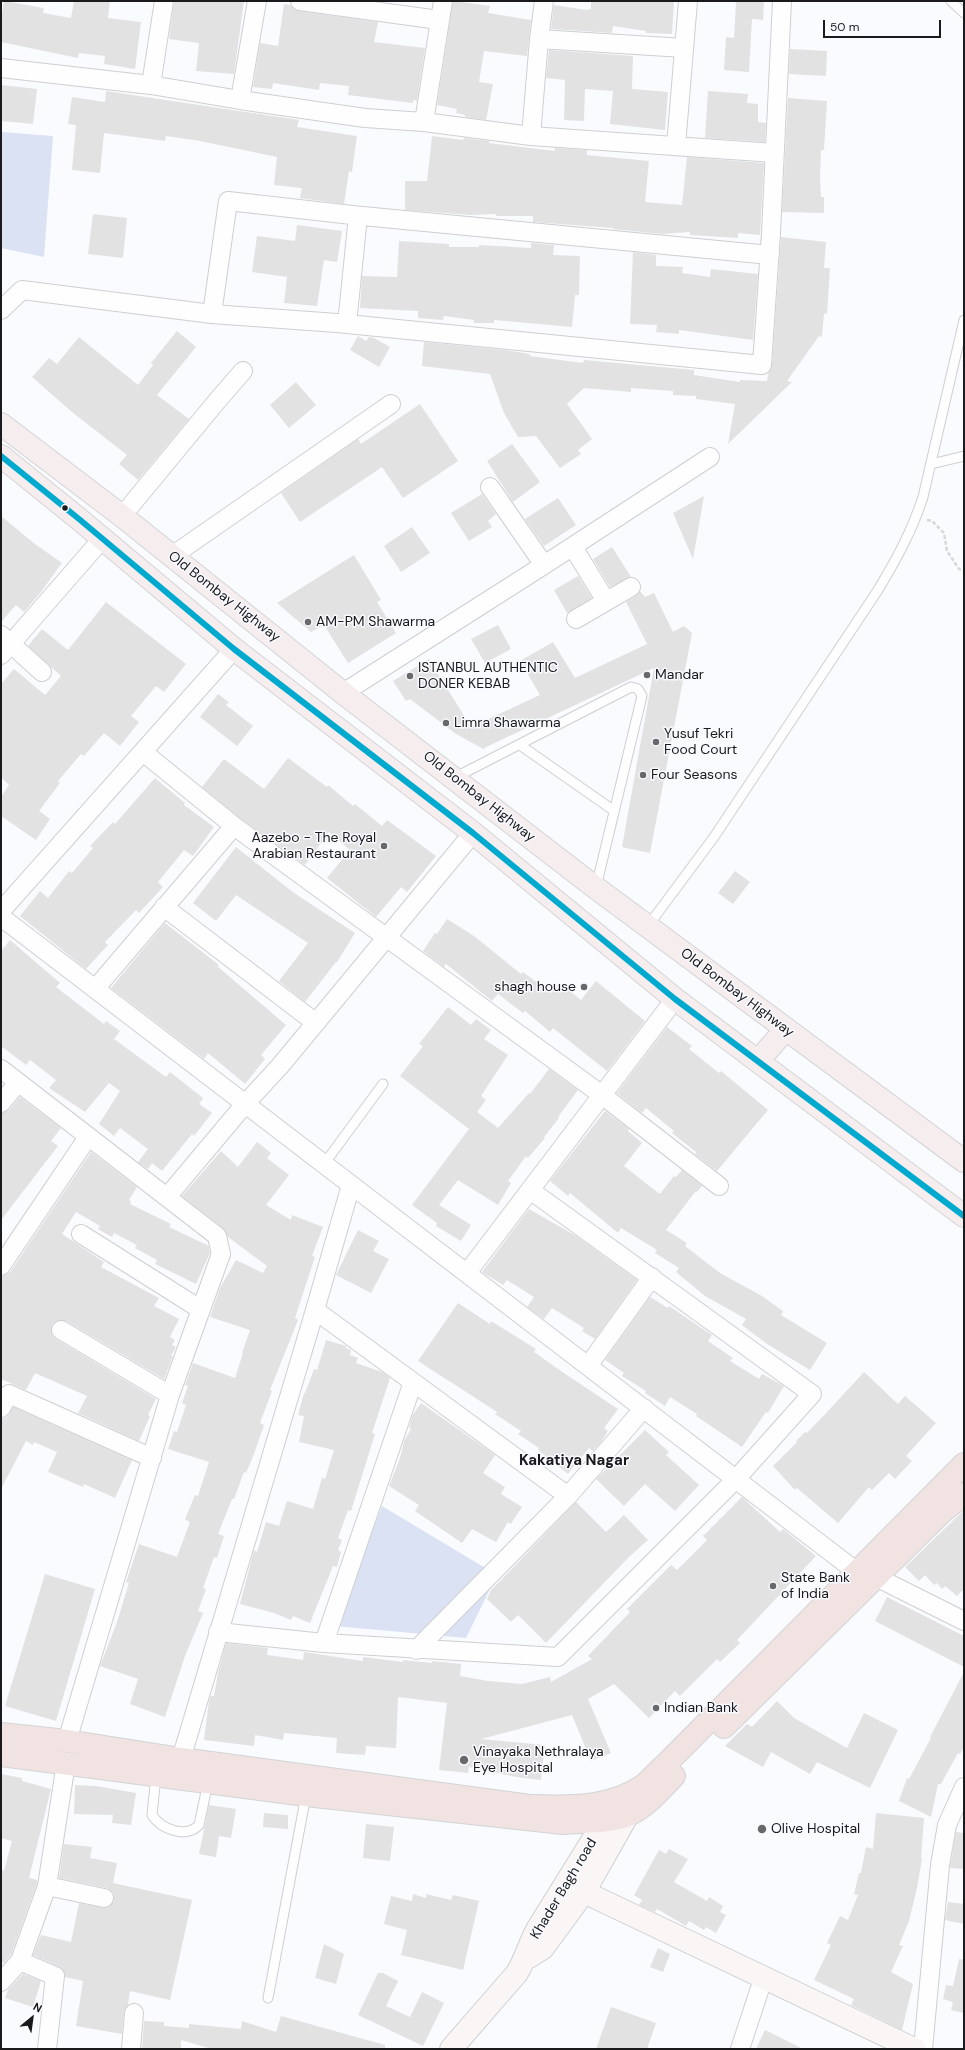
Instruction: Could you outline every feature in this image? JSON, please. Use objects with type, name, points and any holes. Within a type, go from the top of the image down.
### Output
[{"type":"highway","points":[[1,1734],[67,1741],[181,1759],[530,1806],[623,1806],[651,1799],[866,1574],[964,1464]]},
{"type":"highway","points":[[643,1785],[866,1574],[964,1494]]},
{"type":"highway","points":[[1,1755],[306,1795],[563,1823],[605,1820],[623,1806]]},
{"type":"main road","name":"Old Bombay Highway","points":[[1,424],[122,516],[342,693],[596,888],[964,1161]]},
{"type":"main road","points":[[1,456],[234,648],[473,833],[675,999],[964,1216]]},
{"type":"main road","points":[[758,1061],[786,1029]]},
{"type":"street","points":[[151,85],[164,1]]},
{"type":"street","points":[[240,100],[257,1]]},
{"type":"street","points":[[300,1],[439,20]]},
{"type":"street","points":[[424,122],[443,1]]},
{"type":"street","points":[[530,136],[544,1]]},
{"type":"street","points":[[676,146],[688,1]]},
{"type":"street","points":[[1,310],[22,290],[212,314],[347,324],[762,365],[770,255],[782,1]]},
{"type":"street","points":[[539,39],[684,48]]},
{"type":"street","points":[[1,68],[151,85],[240,100],[366,118],[424,122],[530,136],[774,152]]},
{"type":"street","points":[[212,314],[228,201],[358,216],[770,255]]},
{"type":"street","points":[[347,324],[358,216]]},
{"type":"street","points":[[122,516],[216,401],[243,371]]},
{"type":"street","points":[[172,556],[391,404]]},
{"type":"street","points":[[342,693],[573,547],[710,457]]},
{"type":"street","points":[[490,487],[544,565]]},
{"type":"street","points":[[42,672],[4,645],[102,539]]},
{"type":"street","points":[[573,547],[606,600]]},
{"type":"street","points":[[576,619],[606,600],[631,587]]},
{"type":"street","points":[[1,911],[234,648]]},
{"type":"street","points":[[143,752],[234,826],[602,1096],[719,1186]]},
{"type":"street","points":[[95,989],[234,826]]},
{"type":"street","points":[[167,1197],[387,939],[473,833]]},
{"type":"street","points":[[164,907],[316,1023]]},
{"type":"street","points":[[1,917],[736,1479],[866,1574],[964,1621]]},
{"type":"street","points":[[467,1273],[675,999]]},
{"type":"street","points":[[1,1069],[217,1236],[221,1254],[170,1395],[67,1741]]},
{"type":"street","points":[[1,1102],[18,1083]]},
{"type":"street","points":[[1,1266],[88,1137]]},
{"type":"street","points":[[181,1759],[316,1310],[350,1184]]},
{"type":"street","points":[[218,1632],[324,1643],[416,1650],[558,1657],[736,1479],[812,1394],[530,1190]]},
{"type":"street","points":[[81,1234],[200,1309]]},
{"type":"street","points":[[588,1366],[652,1277]]},
{"type":"street","points":[[316,1310],[568,1496]]},
{"type":"street","points":[[60,1330],[170,1395]]},
{"type":"street","points":[[324,1643],[413,1382]]},
{"type":"street","points":[[1,1408],[9,1394],[152,1458]]},
{"type":"street","points":[[416,1650],[568,1496],[644,1408]]},
{"type":"street","points":[[1,1982],[20,1961],[48,1886],[66,1763]]},
{"type":"street","name":"Khader Bagh road","points":[[526,1959],[543,1948],[584,1892],[623,1806],[643,1785]]},
{"type":"street","points":[[584,1892],[914,2048],[940,1865],[956,1825],[964,1787]]},
{"type":"street","name":"Khader Bagh road","points":[[454,2048],[517,1973],[526,1959],[532,1940],[538,1928],[605,1820]]},
{"type":"street","points":[[48,1886],[104,1898]]},
{"type":"street","points":[[20,1961],[55,1976],[47,2049]]},
{"type":"street","points":[[740,2049],[764,1976]]},
{"type":"street","points":[[131,2049],[134,2013]]},
{"type":"lane","points":[[951,1],[964,13]]},
{"type":"lane","points":[[648,926],[714,836],[878,590],[901,552],[917,516],[931,464],[964,320]]},
{"type":"lane","points":[[931,464],[964,456]]},
{"type":"lane","points":[[454,778],[631,687],[638,689],[642,696],[613,810],[596,888]]},
{"type":"lane","points":[[520,745],[613,810]]},
{"type":"lane","points":[[324,1164],[383,1084]]},
{"type":"lane","points":[[156,1775],[152,1815],[161,1825],[171,1830],[181,1831],[195,1829],[199,1825],[208,1782]]},
{"type":"lane","points":[[268,1998],[306,1795]]},
{"type":"path","points":[[917,516],[932,521],[944,533],[947,551],[959,569],[964,571]]},
{"type":"shaded area","points":[[1,132],[53,136],[44,257],[1,248]]},
{"type":"shaded area","points":[[382,1506],[497,1575],[466,1638],[335,1626]]},
{"type":"building","points":[[4,1],[44,8],[43,13],[71,18],[74,1],[110,1],[108,18],[141,22],[135,69],[104,64],[105,56],[79,53],[78,58],[1,42],[1,21]]},
{"type":"building","points":[[174,1],[244,1],[234,74],[196,71],[199,43],[169,39]]},
{"type":"building","points":[[453,1],[490,6],[488,13],[531,20],[527,56],[484,51],[479,82],[493,84],[486,120],[465,117],[465,115],[456,113],[457,109],[437,105]]},
{"type":"building","points":[[591,1],[674,1],[672,34],[646,33],[646,31],[613,26],[612,33],[551,29],[554,5],[586,10],[591,9]]},
{"type":"building","points":[[736,1],[764,1],[763,20],[752,19],[749,72],[724,70],[726,37],[734,38]]},
{"type":"building","points":[[284,4],[290,5],[299,11],[378,22],[374,42],[425,48],[417,101],[413,100],[413,103],[348,95],[349,86],[320,83],[319,90],[273,83],[272,89],[253,87],[260,43],[278,46]]},
{"type":"building","points":[[790,49],[827,51],[826,76],[789,74]]},
{"type":"building","points":[[549,50],[633,56],[632,89],[668,92],[665,130],[610,124],[613,91],[585,89],[584,121],[564,120],[565,80],[546,78]]},
{"type":"building","points":[[1,85],[37,89],[33,124],[1,121]]},
{"type":"building","points":[[106,91],[299,120],[297,127],[357,136],[352,172],[349,171],[344,204],[300,198],[302,188],[274,185],[277,157],[200,141],[166,136],[165,141],[104,133],[100,173],[72,170],[76,125],[68,124],[72,97],[105,102]]},
{"type":"building","points":[[708,91],[748,94],[747,103],[758,104],[758,122],[766,123],[765,142],[705,138]]},
{"type":"building","points":[[788,98],[827,101],[824,150],[821,150],[820,179],[821,197],[824,197],[824,213],[782,212]]},
{"type":"building","points":[[432,136],[463,140],[464,138],[489,141],[489,143],[555,151],[555,148],[587,150],[587,155],[649,161],[645,202],[682,205],[687,157],[764,163],[760,235],[738,233],[738,238],[690,235],[690,232],[662,234],[613,228],[533,222],[533,216],[496,216],[496,214],[470,215],[405,210],[405,181],[427,181]]},
{"type":"building","points":[[93,214],[127,218],[123,258],[88,254]]},
{"type":"building","points":[[297,225],[342,231],[337,262],[324,260],[317,306],[284,303],[287,277],[252,272],[257,236],[295,241]]},
{"type":"building","points":[[781,237],[826,242],[824,268],[830,268],[827,314],[824,313],[822,337],[819,336],[787,381],[792,382],[728,444],[735,404],[696,399],[696,396],[673,395],[673,391],[631,388],[631,392],[584,388],[567,404],[592,439],[578,450],[581,454],[560,468],[536,436],[518,437],[504,413],[490,374],[422,366],[424,342],[505,350],[530,354],[530,356],[583,363],[584,360],[694,370],[694,375],[740,382],[740,380],[767,381],[768,374],[772,366]]},
{"type":"building","points":[[399,241],[449,244],[449,247],[479,247],[479,245],[531,248],[531,243],[554,245],[553,255],[580,256],[579,295],[575,295],[572,327],[494,320],[494,323],[474,323],[474,320],[444,316],[443,320],[418,318],[418,311],[360,308],[362,276],[397,277]]},
{"type":"building","points":[[633,252],[656,255],[656,266],[683,267],[682,273],[710,277],[711,269],[758,274],[753,340],[679,330],[679,334],[656,332],[657,325],[630,324]]},
{"type":"building","points":[[177,331],[196,347],[157,395],[189,419],[138,480],[119,464],[127,455],[72,412],[32,377],[49,358],[57,364],[79,337],[138,385],[153,365],[151,363]]},
{"type":"building","points":[[358,336],[366,341],[369,337],[374,338],[390,347],[379,367],[350,350]]},
{"type":"building","points":[[296,382],[316,405],[289,428],[270,405]]},
{"type":"building","points":[[420,404],[458,461],[403,498],[382,467],[300,522],[281,493],[358,439],[361,444]]},
{"type":"building","points":[[512,444],[540,482],[513,502],[487,461]]},
{"type":"building","points":[[482,494],[496,514],[488,521],[492,527],[469,541],[451,513]]},
{"type":"building","points":[[704,496],[693,559],[673,513]]},
{"type":"building","points":[[558,498],[576,525],[544,546],[525,519]]},
{"type":"building","points":[[1,516],[35,544],[62,563],[24,612],[16,605],[1,622]]},
{"type":"building","points":[[412,527],[430,553],[401,572],[384,546]]},
{"type":"building","points":[[612,547],[631,577],[610,587],[593,559]]},
{"type":"building","points":[[354,555],[381,600],[377,602],[396,633],[348,663],[324,625],[311,632],[277,603]]},
{"type":"building","points":[[578,576],[592,598],[567,613],[554,590]]},
{"type":"building","name":"Yusuf Tekri Food Court","points":[[640,591],[645,597],[654,593],[673,632],[684,626],[692,633],[650,853],[622,847],[654,668],[484,748],[485,750],[456,734],[410,699],[406,701],[393,681],[429,659],[471,727],[540,695],[520,661],[553,642],[575,678],[647,644],[626,602],[636,596]]},
{"type":"building","points":[[106,602],[186,664],[164,692],[156,686],[131,716],[139,722],[120,746],[104,733],[84,756],[81,754],[58,781],[60,783],[39,811],[50,819],[36,840],[1,816],[1,797],[9,785],[1,777],[1,684],[14,669],[45,695],[61,676],[28,646],[42,629],[68,650]]},
{"type":"building","points":[[498,625],[511,649],[485,663],[471,639]]},
{"type":"building","points":[[218,694],[229,702],[226,705],[253,726],[237,746],[200,717]]},
{"type":"building","points":[[288,758],[327,787],[328,785],[353,806],[355,804],[382,826],[387,820],[436,856],[407,892],[401,887],[376,917],[327,878],[350,850],[329,832],[305,865],[240,818],[202,787],[224,759],[264,789]]},
{"type":"building","points":[[155,778],[185,803],[184,805],[214,827],[193,856],[184,850],[158,882],[163,887],[139,913],[136,910],[105,942],[108,945],[86,969],[20,916],[40,891],[48,898],[69,871],[72,873],[93,848],[90,846],[113,822],[115,824]]},
{"type":"building","points":[[236,847],[294,893],[355,933],[337,962],[305,1002],[279,981],[308,943],[236,895],[216,921],[193,903]]},
{"type":"building","points":[[735,871],[750,882],[733,904],[718,893]]},
{"type":"building","points":[[447,919],[474,936],[521,974],[523,972],[551,993],[560,983],[581,1000],[596,981],[645,1021],[607,1071],[553,1028],[550,1032],[525,1011],[523,1013],[498,994],[492,1001],[446,964],[444,967],[423,951]]},
{"type":"building","points":[[165,923],[219,965],[217,966],[286,1025],[261,1055],[265,1059],[245,1084],[208,1053],[204,1059],[111,988]]},
{"type":"building","points":[[10,940],[60,983],[56,987],[104,1024],[106,1021],[120,1031],[114,1039],[166,1077],[170,1072],[203,1098],[199,1104],[212,1113],[194,1136],[192,1134],[162,1171],[152,1163],[148,1169],[138,1162],[148,1149],[120,1128],[114,1136],[99,1124],[120,1091],[109,1083],[85,1112],[49,1088],[56,1080],[30,1060],[26,1065],[1,1046],[1,951]]},
{"type":"building","points":[[448,1007],[471,1025],[476,1019],[491,1030],[484,1039],[508,1055],[481,1096],[486,1100],[477,1112],[498,1128],[529,1093],[530,1094],[549,1069],[578,1090],[544,1137],[545,1138],[528,1158],[526,1156],[508,1181],[511,1183],[498,1205],[458,1180],[439,1205],[471,1225],[461,1241],[436,1226],[437,1223],[412,1205],[469,1129],[400,1076],[423,1046],[419,1044]]},
{"type":"building","points":[[667,1027],[692,1046],[689,1049],[719,1073],[721,1071],[768,1110],[717,1171],[695,1154],[696,1152],[672,1133],[674,1131],[646,1108],[642,1113],[617,1093]]},
{"type":"building","points":[[20,1097],[61,1128],[51,1141],[58,1146],[1,1220],[1,1113],[9,1110]]},
{"type":"building","points":[[605,1111],[629,1129],[628,1131],[642,1143],[624,1166],[657,1192],[660,1194],[674,1176],[676,1177],[682,1170],[702,1186],[697,1192],[696,1191],[666,1230],[687,1243],[685,1246],[720,1273],[762,1296],[783,1311],[781,1315],[827,1343],[810,1370],[767,1344],[742,1325],[746,1319],[705,1296],[676,1272],[679,1268],[655,1253],[657,1250],[621,1228],[618,1233],[570,1193],[568,1196],[550,1181]]},
{"type":"building","points":[[257,1142],[271,1153],[267,1158],[289,1175],[266,1205],[291,1220],[292,1215],[323,1227],[312,1256],[315,1257],[295,1318],[298,1320],[270,1390],[272,1391],[260,1423],[264,1425],[246,1473],[244,1472],[234,1499],[232,1499],[218,1534],[224,1536],[217,1558],[214,1557],[203,1588],[206,1589],[198,1611],[203,1613],[185,1656],[165,1717],[130,1704],[138,1679],[100,1666],[117,1622],[129,1583],[126,1582],[139,1544],[177,1557],[190,1522],[185,1519],[195,1495],[198,1496],[209,1462],[168,1449],[174,1431],[177,1432],[186,1405],[182,1403],[188,1386],[185,1385],[193,1363],[235,1378],[250,1330],[210,1317],[220,1288],[236,1260],[263,1273],[267,1266],[228,1237],[223,1228],[182,1196],[221,1151],[238,1167]]},
{"type":"building","points":[[91,1152],[137,1187],[129,1200],[131,1201],[130,1204],[171,1224],[169,1227],[209,1246],[210,1253],[196,1284],[155,1264],[157,1260],[135,1248],[137,1245],[114,1233],[112,1237],[98,1229],[100,1226],[76,1212],[62,1234],[104,1262],[101,1267],[159,1298],[154,1306],[179,1319],[170,1337],[175,1340],[172,1345],[176,1347],[171,1356],[173,1356],[164,1379],[66,1321],[56,1321],[52,1325],[52,1335],[56,1339],[156,1399],[148,1415],[150,1416],[139,1441],[78,1413],[87,1396],[35,1373],[26,1390],[1,1379],[1,1277],[10,1272]]},
{"type":"building","points":[[529,1209],[576,1236],[637,1280],[595,1339],[582,1331],[584,1328],[552,1308],[544,1319],[527,1307],[534,1297],[507,1280],[503,1285],[482,1272]]},
{"type":"building","points":[[358,1230],[379,1241],[373,1251],[389,1259],[371,1293],[336,1275]]},
{"type":"building","points":[[650,1297],[668,1308],[669,1306],[712,1335],[708,1341],[733,1358],[730,1361],[759,1379],[762,1374],[784,1386],[768,1413],[766,1412],[742,1447],[696,1416],[697,1414],[670,1397],[665,1406],[645,1393],[646,1391],[622,1376],[624,1373],[605,1360]]},
{"type":"building","points":[[458,1303],[490,1324],[491,1321],[536,1349],[534,1352],[618,1409],[604,1428],[608,1431],[601,1442],[593,1451],[589,1448],[568,1474],[538,1450],[539,1448],[518,1434],[521,1431],[495,1414],[497,1412],[418,1361]]},
{"type":"building","points":[[326,1340],[346,1346],[346,1348],[351,1350],[350,1355],[358,1358],[356,1363],[382,1372],[390,1378],[372,1433],[375,1434],[351,1511],[348,1510],[338,1538],[342,1540],[338,1550],[341,1552],[337,1567],[333,1566],[310,1623],[293,1616],[291,1620],[274,1613],[240,1604],[254,1550],[257,1552],[266,1522],[279,1526],[287,1501],[313,1509],[322,1478],[325,1479],[334,1450],[299,1442],[304,1416],[298,1415],[304,1393],[314,1369],[317,1370]]},
{"type":"building","points":[[864,1372],[898,1404],[905,1396],[936,1423],[906,1456],[912,1461],[895,1479],[889,1473],[872,1490],[869,1487],[838,1523],[797,1488],[795,1490],[773,1466],[805,1432],[807,1433]]},
{"type":"building","points":[[421,1403],[495,1455],[483,1473],[505,1487],[501,1494],[522,1507],[511,1524],[508,1522],[496,1542],[472,1529],[462,1543],[415,1511],[419,1505],[389,1486],[400,1458],[404,1441],[411,1429],[409,1428],[412,1416]]},
{"type":"building","points":[[13,1407],[132,1460],[115,1498],[84,1484],[83,1487],[48,1472],[57,1452],[34,1442],[33,1445],[26,1441],[1,1489],[1,1419],[7,1417]]},
{"type":"building","points":[[645,1430],[669,1452],[666,1455],[699,1485],[675,1511],[645,1484],[624,1506],[596,1479]]},
{"type":"building","points":[[742,1497],[780,1532],[783,1529],[816,1556],[737,1640],[740,1643],[720,1662],[717,1659],[680,1696],[675,1691],[649,1718],[614,1684],[588,1699],[611,1753],[591,1761],[572,1715],[481,1739],[545,1745],[541,1780],[516,1777],[469,1767],[468,1773],[439,1770],[447,1703],[398,1697],[396,1748],[366,1746],[365,1755],[336,1753],[337,1738],[284,1733],[283,1740],[255,1735],[254,1746],[204,1740],[209,1701],[211,1696],[214,1696],[226,1643],[268,1648],[267,1655],[303,1660],[304,1652],[363,1661],[363,1657],[403,1662],[403,1660],[432,1663],[432,1661],[461,1664],[460,1676],[488,1681],[522,1684],[550,1677],[551,1682],[592,1659],[588,1656],[630,1612],[627,1609],[671,1565],[677,1570],[707,1540],[703,1536]]},
{"type":"building","points":[[576,1502],[606,1532],[624,1515],[648,1540],[629,1557],[546,1643],[518,1615],[511,1622],[487,1599],[491,1590]]},
{"type":"building","points":[[964,1510],[964,1589],[957,1596],[945,1586],[942,1589],[937,1583],[934,1585],[925,1575],[919,1581],[905,1567]]},
{"type":"building","points":[[45,1574],[95,1589],[56,1721],[5,1706]]},
{"type":"building","points":[[887,1597],[964,1636],[964,1667],[875,1621]]},
{"type":"building","points":[[964,1672],[964,1747],[960,1754],[958,1753],[941,1784],[938,1784],[931,1817],[899,1801],[907,1778],[909,1779]]},
{"type":"building","points":[[777,1701],[794,1718],[847,1748],[864,1713],[898,1730],[870,1788],[817,1762],[810,1774],[771,1752],[763,1767],[725,1746],[747,1724],[752,1727]]},
{"type":"building","points":[[1,1774],[22,1778],[22,1781],[51,1789],[29,1878],[37,1880],[37,1883],[11,1955],[4,1963],[1,1962],[1,1870],[4,1871],[12,1841],[1,1838]]},
{"type":"building","points":[[75,1785],[96,1786],[136,1793],[131,1825],[112,1823],[113,1815],[74,1814]]},
{"type":"building","points":[[209,1805],[236,1809],[231,1838],[219,1836],[216,1857],[199,1854]]},
{"type":"building","points":[[264,1813],[288,1815],[288,1829],[263,1827]]},
{"type":"building","points":[[876,1813],[924,1818],[922,1859],[917,1888],[909,1921],[899,1945],[903,1946],[891,1972],[913,1984],[902,2030],[851,2005],[854,1999],[814,1980],[831,1945],[827,1943],[840,1916],[848,1920],[858,1895],[854,1894],[859,1873],[861,1873],[866,1847],[873,1849]]},
{"type":"building","points":[[366,1824],[394,1827],[390,1861],[363,1858]]},
{"type":"building","points":[[956,1832],[964,1833],[964,1869],[950,1868]]},
{"type":"building","points":[[64,1844],[92,1847],[90,1858],[117,1863],[113,1883],[192,1900],[170,2000],[130,1991],[128,2005],[124,2012],[122,2034],[76,2026],[83,1981],[65,1977],[64,1971],[60,1967],[33,1955],[41,1935],[71,1942],[79,1903],[107,1908],[114,1901],[114,1894],[107,1888],[59,1878]]},
{"type":"building","points":[[669,1849],[688,1859],[674,1882],[707,1901],[709,1897],[723,1906],[720,1912],[726,1915],[716,1933],[706,1927],[704,1930],[689,1921],[686,1926],[657,1909],[655,1912],[639,1905],[642,1900],[634,1895],[659,1850],[666,1854]]},
{"type":"building","points":[[413,1894],[426,1898],[426,1894],[451,1900],[453,1895],[479,1901],[463,1970],[401,1955],[407,1930],[384,1924],[391,1896],[412,1901]]},
{"type":"building","points":[[948,1902],[964,1904],[964,1924],[945,1920]]},
{"type":"building","points":[[324,1944],[344,1954],[336,1984],[315,1978]]},
{"type":"building","points":[[658,1948],[670,1954],[663,1972],[650,1967]]},
{"type":"building","points":[[959,1959],[964,1960],[964,2013],[951,2010],[953,2002],[943,1999],[946,1985],[953,1986]]},
{"type":"building","points":[[378,1973],[383,1973],[398,1981],[386,2006],[410,2017],[422,1992],[444,2003],[423,2046],[358,2015]]},
{"type":"building","points":[[23,1974],[41,1981],[33,2007],[5,1998],[8,1990]]},
{"type":"building","points":[[611,2007],[656,2023],[647,2049],[596,2049]]},
{"type":"building","points":[[281,2016],[385,2045],[385,2049],[212,2049],[181,2040],[181,2049],[142,2049],[144,2021],[164,2022],[164,2026],[189,2028],[189,2024],[241,2029],[242,2021],[276,2032]]},
{"type":"building","points":[[765,2030],[803,2049],[756,2049]]},
{"type":"transit line","points":[[1,456],[79,519],[234,649],[473,833],[675,999],[964,1216]]},
{"type":"place","name":"AM-PM Shawarma","points":[[308,622]]},
{"type":"place","name":"Mandar","points":[[647,675]]},
{"type":"place","name":"ISTANBUL AUTHENTIC DONER KEBAB","points":[[410,676]]},
{"type":"place","name":"Limra Shawarma","points":[[446,723]]},
{"type":"place","name":"Yusuf Tekri Food Court","points":[[656,742]]},
{"type":"place","name":"Four Seasons","points":[[643,775]]},
{"type":"place","name":"Aazebo - The Royal Arabian Restaurant","points":[[384,846]]},
{"type":"place","name":"shagh house","points":[[584,987]]},
{"type":"place","name":"State Bank of India","points":[[773,1586]]},
{"type":"place","name":"Indian Bank","points":[[656,1708]]},
{"type":"place","name":"Vinayaka Nethralaya Eye Hospital","points":[[464,1760]]},
{"type":"place","name":"Olive Hospital","points":[[762,1829]]},
{"type":"district","name":"Kakatiya Nagar","points":[[574,1461]]}]
